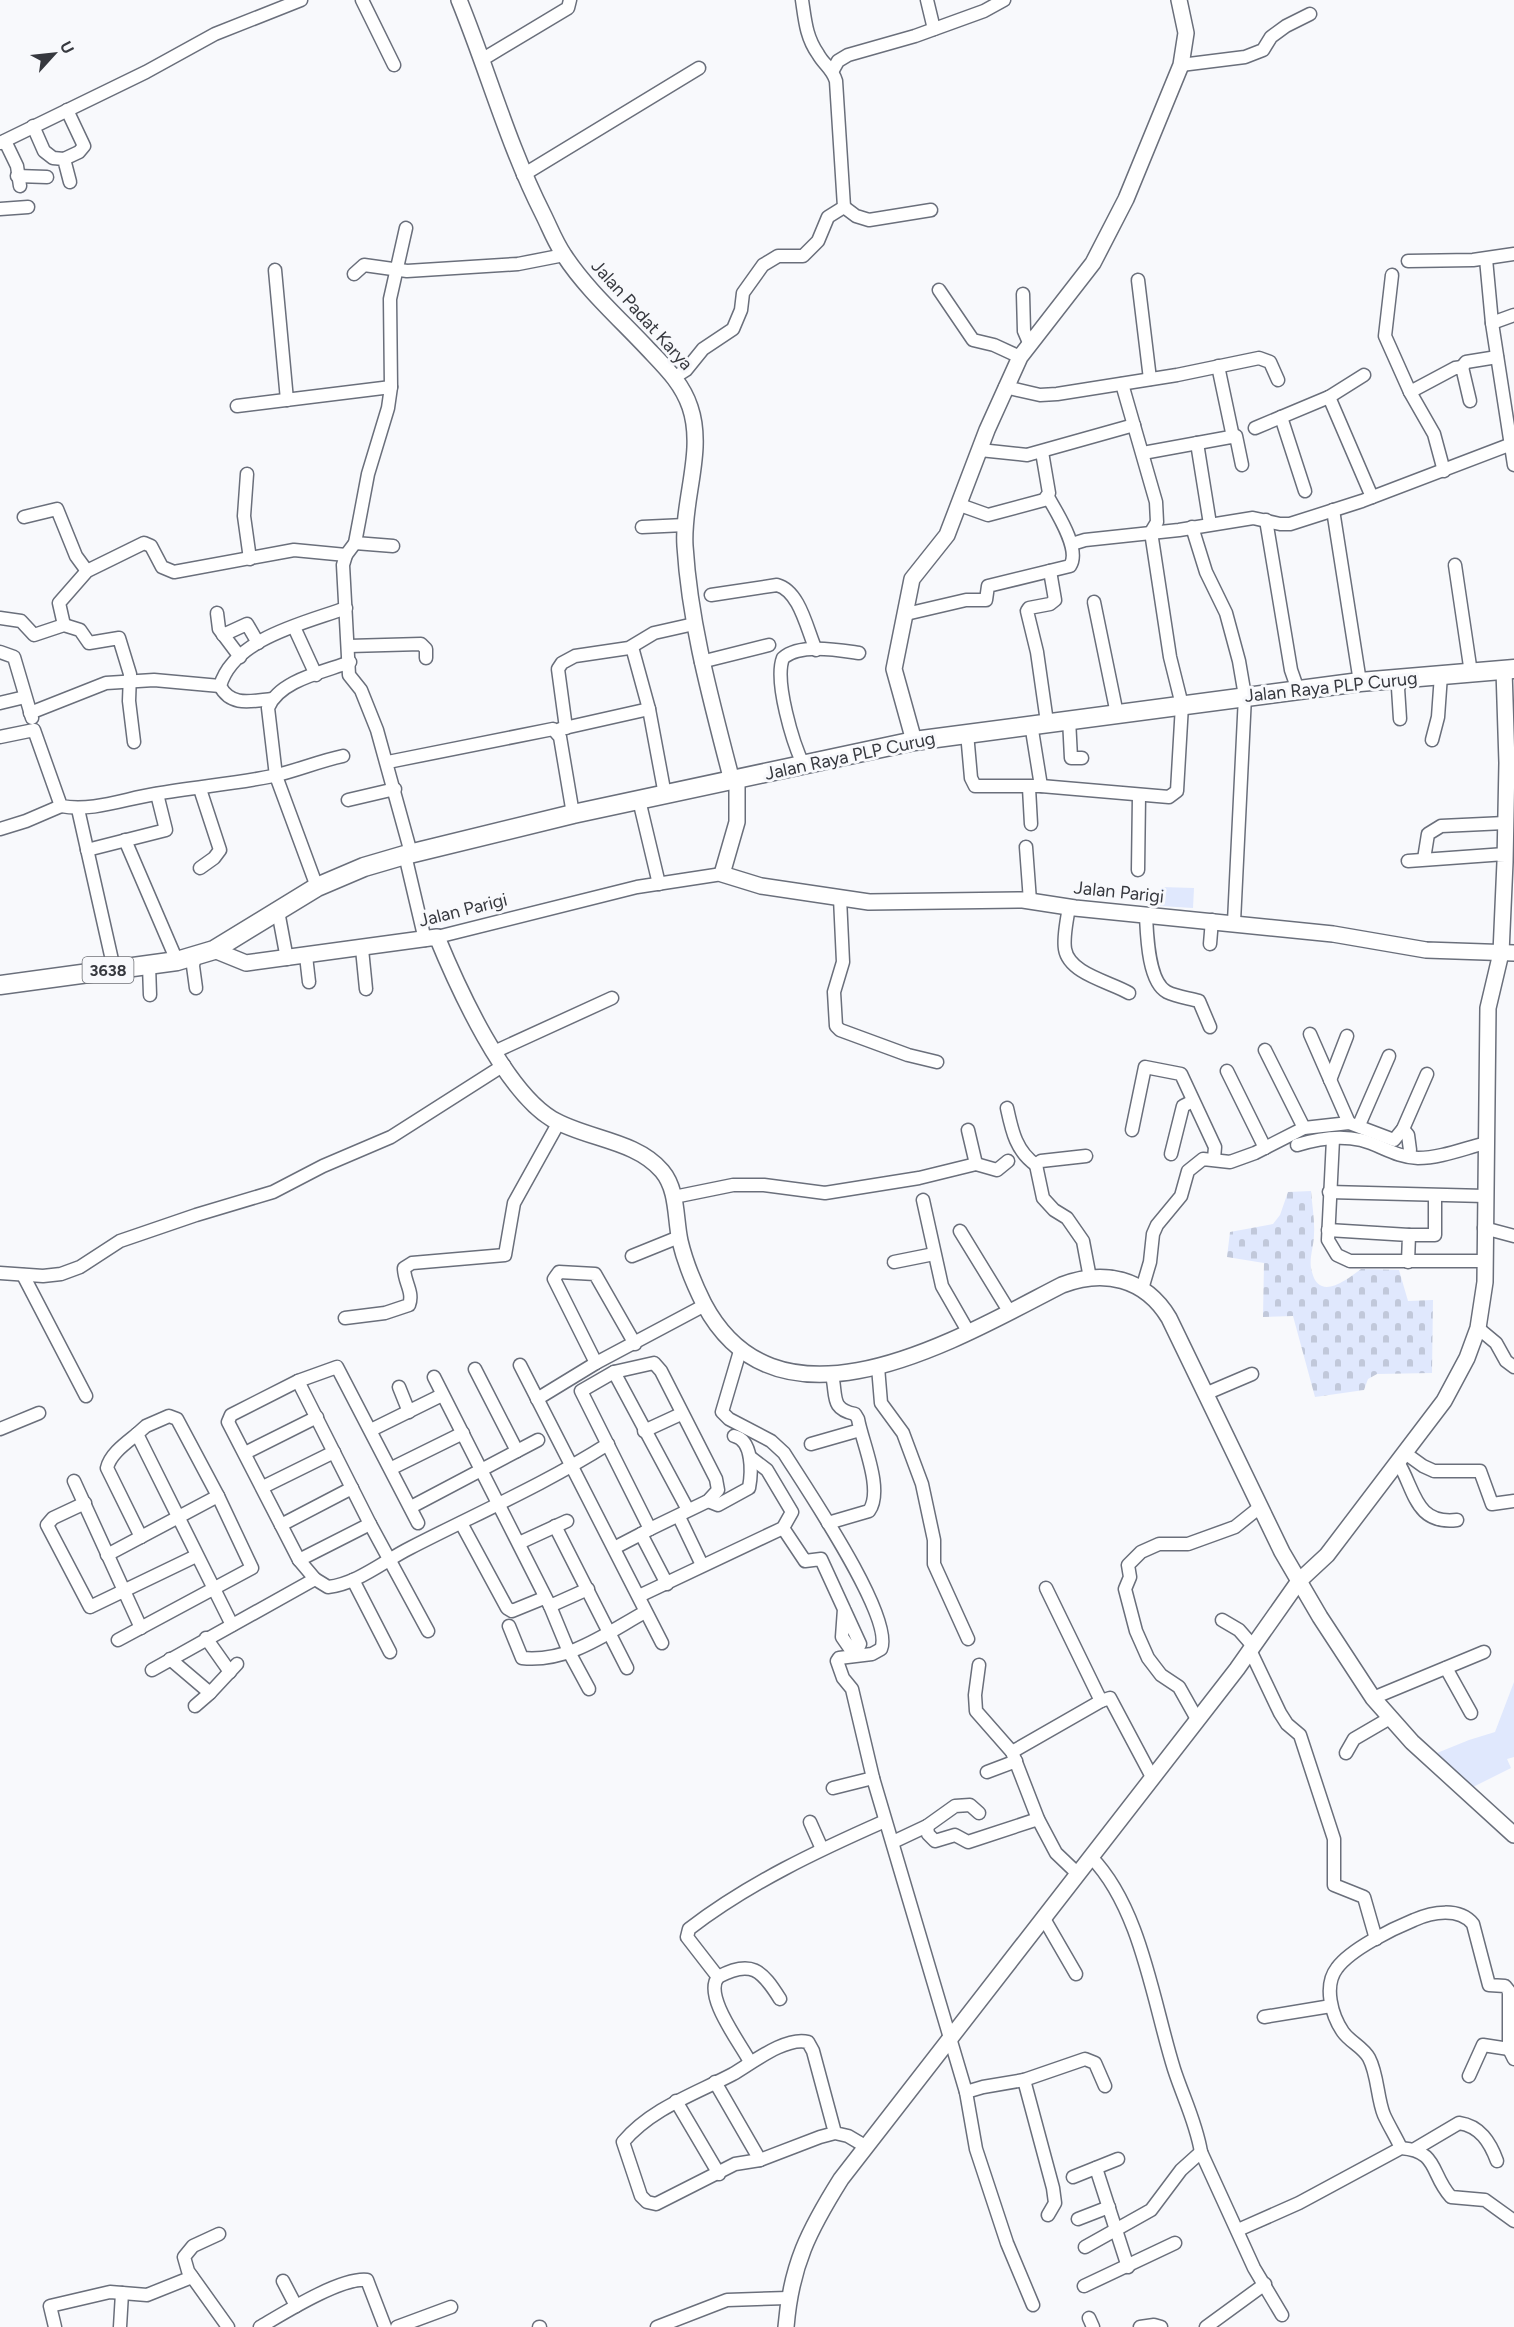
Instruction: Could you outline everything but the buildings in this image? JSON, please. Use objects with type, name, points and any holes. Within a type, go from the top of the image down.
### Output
[{"type":"main road","name":"Jalan Raya PLP Curug","points":[[214,950],[317,887],[364,867],[573,814],[914,741],[1360,682],[1509,669]]},
{"type":"main road","name":"3638","points":[[0,985],[177,961],[214,950]]},
{"type":"street","points":[[46,177],[19,181],[17,166],[2,142],[146,72],[215,34],[301,0]]},
{"type":"street","points":[[362,0],[394,64]]},
{"type":"street","name":"Jalan Padat Karya","points":[[459,0],[483,58],[495,102],[523,175],[564,255],[590,287],[675,377],[683,391],[694,422],[695,442],[684,544],[701,662],[735,780]]},
{"type":"street","points":[[483,58],[568,8],[570,0]]},
{"type":"street","points":[[802,0],[808,38],[819,56],[832,70],[836,81],[844,207],[856,216],[869,220],[931,210]]},
{"type":"street","points":[[927,0],[934,29]]},
{"type":"street","points":[[832,70],[838,61],[848,55],[934,29],[984,11],[1004,0]]},
{"type":"street","points":[[914,741],[894,669],[912,579],[947,535],[1005,387],[1020,357],[1102,249],[1152,140],[1181,65],[1186,33],[1179,0]]},
{"type":"street","points":[[1181,65],[1245,57],[1263,50],[1271,38],[1286,26],[1310,14]]},
{"type":"street","points":[[523,175],[699,68]]},
{"type":"street","points":[[33,126],[44,152],[53,158],[64,159],[79,152],[84,146],[67,110]]},
{"type":"street","points":[[64,159],[70,182]]},
{"type":"street","points":[[0,209],[28,207]]},
{"type":"street","points":[[675,377],[686,370],[703,349],[733,329],[741,310],[743,293],[763,265],[778,256],[803,256],[818,241],[828,217],[844,207]]},
{"type":"street","points":[[406,228],[390,299],[391,387],[384,425],[368,474],[355,543],[345,555],[349,675],[361,690],[388,762],[408,854],[431,938],[494,1052],[535,1104],[559,1122],[645,1157],[663,1172],[674,1197],[679,1237],[689,1270],[705,1305],[740,1351],[767,1365],[832,1375],[878,1367],[939,1347],[1062,1285],[1090,1278],[1123,1279],[1142,1290],[1158,1303],[1169,1318],[1260,1507],[1299,1581],[1372,1698],[1390,1718],[1514,1835]]},
{"type":"street","points":[[1408,261],[1486,259],[1514,254]]},
{"type":"street","points":[[354,274],[364,265],[397,270],[518,264],[564,255]]},
{"type":"street","points":[[1486,259],[1492,323],[1514,465]]},
{"type":"street","points":[[275,270],[287,400]]},
{"type":"street","points":[[1392,274],[1385,336],[1410,392],[1434,434],[1444,471]]},
{"type":"street","points":[[1138,280],[1150,379]]},
{"type":"street","points":[[939,290],[973,340],[994,345],[1020,357]]},
{"type":"street","points":[[1023,294],[1024,331],[1030,345]]},
{"type":"street","points":[[1492,323],[1514,315]]},
{"type":"street","points":[[1470,401],[1462,368],[1466,362],[1497,357]]},
{"type":"street","points":[[1005,387],[1040,395],[1265,360],[1273,368],[1278,380]]},
{"type":"street","points":[[1218,366],[1233,436]]},
{"type":"street","points":[[1410,392],[1455,368],[1462,368]]},
{"type":"street","points":[[1255,428],[1329,397],[1364,375]]},
{"type":"street","points":[[967,733],[973,785],[989,788],[1035,787],[1169,797],[1177,791],[1182,705],[1170,657],[1151,532],[1157,522],[1158,511],[1122,384]]},
{"type":"street","points":[[237,406],[391,387]]},
{"type":"street","points":[[1329,397],[1372,497]]},
{"type":"street","points":[[1281,417],[1305,491]]},
{"type":"street","points":[[980,450],[1021,454],[1042,452],[1134,425]]},
{"type":"street","points":[[1143,453],[1233,436],[1239,439],[1242,465]]},
{"type":"street","points":[[1197,443],[1210,524]]},
{"type":"street","points":[[1072,544],[1095,538],[1253,518],[1290,524],[1372,497],[1512,444]]},
{"type":"street","points":[[906,614],[966,600],[986,600],[986,587],[1071,564],[1072,544],[1048,497],[1042,452]]},
{"type":"street","points":[[247,474],[244,516],[250,559]]},
{"type":"street","points":[[960,505],[982,514],[995,514],[1037,503],[1048,497]]},
{"type":"street","points":[[24,517],[57,509],[76,556],[87,571]]},
{"type":"street","points":[[1333,510],[1360,682]]},
{"type":"street","points":[[1266,520],[1291,669],[1298,690]]},
{"type":"street","points":[[642,528],[685,525]]},
{"type":"street","points":[[1192,527],[1206,572],[1226,613],[1239,661],[1245,696],[1234,922]]},
{"type":"street","points":[[64,625],[59,603],[87,571],[144,543],[151,546],[162,567],[174,572],[294,550],[345,555]]},
{"type":"street","points":[[355,543],[393,546]]},
{"type":"street","points":[[1455,566],[1471,673]]},
{"type":"street","points":[[1031,824],[1039,723],[1037,652],[1026,611],[1029,608],[1050,604],[1055,600],[1050,571]]},
{"type":"street","points":[[711,595],[777,585],[786,587],[794,597],[816,650]]},
{"type":"street","points":[[1094,602],[1118,714]]},
{"type":"street","points":[[220,686],[227,668],[258,643],[346,608]]},
{"type":"street","points":[[217,613],[223,635],[240,657]]},
{"type":"street","points":[[0,618],[21,621],[34,635],[64,625],[80,630],[89,643],[118,638],[130,680],[129,701],[134,742]]},
{"type":"street","points":[[223,635],[247,624],[258,643]]},
{"type":"street","points":[[573,814],[560,737],[558,669],[562,663],[575,656],[632,647],[654,633],[694,624]]},
{"type":"street","points":[[294,627],[316,675]]},
{"type":"street","points":[[349,646],[421,644],[426,649],[426,658]]},
{"type":"street","points":[[701,662],[770,645]]},
{"type":"street","points":[[632,647],[649,709],[666,795]]},
{"type":"street","points":[[804,766],[794,747],[786,712],[781,663],[787,654],[794,651],[859,653]]},
{"type":"street","points":[[0,652],[14,657],[34,730],[61,806]]},
{"type":"street","points":[[317,887],[276,776],[268,708],[272,699],[283,690],[350,662]]},
{"type":"street","points":[[786,2327],[788,2298],[797,2259],[841,2179],[1252,1648],[1299,1581],[1327,1555],[1444,1401],[1467,1358],[1478,1328],[1483,1303],[1488,1008],[1508,953],[1506,823],[1511,763],[1509,669]]},
{"type":"street","points":[[1432,740],[1438,717],[1441,675]]},
{"type":"street","points":[[1400,719],[1398,688],[1403,679]]},
{"type":"street","points":[[30,713],[106,683],[130,680],[220,686],[231,699],[241,702],[272,699]]},
{"type":"street","points":[[0,703],[25,697]]},
{"type":"street","points":[[388,762],[561,729],[649,709]]},
{"type":"street","points":[[1070,719],[1071,758],[1082,758]]},
{"type":"street","points":[[0,737],[34,730]]},
{"type":"street","points":[[0,829],[61,806],[78,809],[157,794],[276,776],[313,762],[343,756]]},
{"type":"street","points":[[722,874],[736,822],[735,780]]},
{"type":"street","points":[[200,789],[220,850],[214,858],[200,868]]},
{"type":"street","points":[[348,800],[394,789]]},
{"type":"street","points":[[87,850],[166,830],[157,794]]},
{"type":"street","points":[[1138,870],[1139,796]]},
{"type":"street","points":[[639,800],[659,884]]},
{"type":"street","points":[[78,809],[114,969]]},
{"type":"street","points":[[1424,859],[1428,834],[1439,827],[1506,823]]},
{"type":"street","points":[[125,840],[177,961]]},
{"type":"street","points":[[1026,847],[1030,901]]},
{"type":"street","points":[[1408,861],[1508,859]]},
{"type":"street","name":"Jalan Parigi","points":[[214,950],[246,963],[362,949],[431,938],[626,890],[722,874],[761,886],[840,898],[889,902],[1001,899],[1030,901],[1146,916],[1234,922],[1333,934],[1426,950],[1508,953]]},
{"type":"street","points":[[840,898],[843,962],[834,992],[836,1026],[840,1030],[908,1055],[937,1062]]},
{"type":"street","points":[[1069,907],[1064,944],[1067,957],[1084,972],[1129,993]]},
{"type":"street","points":[[278,911],[287,958]]},
{"type":"street","points":[[1146,916],[1147,954],[1160,987],[1170,993],[1199,1001],[1210,1027]]},
{"type":"street","points":[[1210,944],[1212,920]]},
{"type":"street","points":[[362,949],[366,989]]},
{"type":"street","points":[[195,955],[193,966],[196,988]]},
{"type":"street","points":[[306,956],[309,982]]},
{"type":"street","points":[[149,965],[150,995]]},
{"type":"street","points":[[494,1052],[612,999]]},
{"type":"street","points":[[1310,1034],[1330,1080],[1354,1124]]},
{"type":"street","points":[[1330,1080],[1347,1036]]},
{"type":"street","points":[[1265,1050],[1304,1128]]},
{"type":"street","points":[[1354,1124],[1389,1056]]},
{"type":"street","points":[[0,1273],[61,1274],[80,1267],[120,1241],[273,1192],[323,1166],[399,1133],[504,1065]]},
{"type":"street","points":[[1132,1130],[1145,1067],[1181,1074],[1215,1147],[1214,1159]]},
{"type":"street","points":[[1227,1071],[1264,1148]]},
{"type":"street","points":[[1142,1290],[1150,1262],[1152,1234],[1156,1225],[1181,1196],[1188,1171],[1203,1159],[1230,1162],[1304,1128],[1354,1124],[1394,1140],[1403,1129],[1427,1074]]},
{"type":"street","points":[[1171,1154],[1183,1106],[1193,1101]]},
{"type":"street","points":[[1007,1108],[1015,1141],[1023,1155],[1036,1165],[1043,1198],[1054,1210],[1067,1218],[1083,1241],[1090,1278]]},
{"type":"street","points":[[345,1318],[385,1313],[409,1305],[411,1294],[404,1273],[412,1263],[505,1255],[514,1203],[559,1122]]},
{"type":"street","points":[[1403,1129],[1408,1135],[1410,1150]]},
{"type":"street","points":[[968,1130],[976,1164]]},
{"type":"street","points":[[1333,1138],[1328,1230],[1331,1248],[1350,1261],[1485,1262]]},
{"type":"street","points":[[1297,1145],[1315,1139],[1361,1140],[1394,1154],[1419,1158],[1486,1143]]},
{"type":"street","points":[[1036,1165],[1041,1161],[1086,1156]]},
{"type":"street","points":[[674,1197],[733,1185],[764,1185],[825,1193],[919,1178],[976,1164],[997,1170],[1008,1161]]},
{"type":"street","points":[[1329,1192],[1485,1197]]},
{"type":"street","points":[[1328,1230],[1435,1235],[1435,1196]]},
{"type":"street","points":[[923,1200],[942,1286],[969,1333]]},
{"type":"street","points":[[1484,1228],[1514,1236]]},
{"type":"street","points":[[960,1231],[1008,1311]]},
{"type":"street","points":[[1408,1262],[1409,1235]]},
{"type":"street","points":[[632,1256],[679,1237]]},
{"type":"street","points":[[894,1262],[934,1254]]},
{"type":"street","points":[[596,1363],[554,1279],[559,1272],[596,1274],[634,1344]]},
{"type":"street","points":[[22,1275],[86,1396]]},
{"type":"street","points":[[537,1399],[596,1363],[705,1305]]},
{"type":"street","points":[[1478,1328],[1496,1343],[1506,1360],[1514,1367]]},
{"type":"street","points":[[740,1351],[722,1412],[729,1419],[771,1441],[784,1453],[861,1579],[884,1635],[881,1649],[872,1654],[839,1658],[837,1661],[843,1678],[852,1689],[885,1821],[966,2092],[976,2149],[1007,2243],[1033,2305]]},
{"type":"street","points":[[614,1548],[645,1531],[708,1501],[718,1490],[718,1485],[661,1371],[654,1363],[614,1372],[581,1391],[608,1444],[645,1531],[667,1584]]},
{"type":"street","points":[[520,1365],[662,1643]]},
{"type":"street","points":[[418,1523],[392,1468],[337,1367],[298,1382],[228,1418],[299,1560],[315,1579],[328,1587],[353,1580],[388,1559],[572,1467],[608,1444]]},
{"type":"street","points":[[878,1367],[881,1403],[903,1432],[922,1484],[934,1540],[934,1564],[968,1639]]},
{"type":"street","points":[[475,1369],[517,1451]]},
{"type":"street","points":[[614,1372],[688,1510]]},
{"type":"street","points":[[1205,1394],[1252,1374]]},
{"type":"street","points":[[828,1523],[868,1511],[873,1503],[870,1468],[856,1415],[842,1412],[838,1408],[832,1375]]},
{"type":"street","points":[[434,1377],[497,1504],[519,1543],[569,1652],[589,1689]]},
{"type":"street","points":[[298,1382],[369,1524],[428,1631]]},
{"type":"street","points":[[399,1387],[410,1412]]},
{"type":"street","points":[[371,1430],[442,1395]]},
{"type":"street","points":[[0,1429],[39,1413]]},
{"type":"street","points":[[644,1431],[681,1414]]},
{"type":"street","points":[[118,1640],[250,1570],[252,1566],[218,1496],[173,1416],[152,1423],[137,1434],[115,1454],[107,1468],[141,1537]]},
{"type":"street","points":[[245,1453],[316,1417]]},
{"type":"street","points":[[811,1444],[860,1430]]},
{"type":"street","points":[[392,1468],[463,1433]]},
{"type":"street","points":[[137,1434],[232,1625]]},
{"type":"street","points":[[734,1436],[745,1440],[750,1457],[749,1488]]},
{"type":"street","points":[[411,1507],[538,1440]]},
{"type":"street","points":[[263,1488],[334,1452]]},
{"type":"street","points":[[639,1596],[783,1528],[792,1512],[771,1476],[750,1457]]},
{"type":"street","points":[[1401,1457],[1434,1471],[1480,1471],[1492,1504],[1514,1501]]},
{"type":"street","points":[[1401,1457],[1425,1513],[1437,1520],[1457,1520]]},
{"type":"street","points":[[708,1501],[718,1505],[771,1476]]},
{"type":"street","points":[[74,1481],[141,1628]]},
{"type":"street","points":[[281,1526],[352,1488]]},
{"type":"street","points":[[107,1556],[218,1496]]},
{"type":"street","points":[[84,1503],[53,1518],[47,1525],[87,1605],[93,1607],[196,1556]]},
{"type":"street","points":[[1197,1719],[1179,1687],[1161,1675],[1142,1647],[1125,1588],[1130,1577],[1128,1565],[1141,1552],[1159,1544],[1188,1544],[1235,1527],[1260,1507]]},
{"type":"street","points":[[681,1521],[702,1565]]},
{"type":"street","points":[[461,1523],[507,1608],[512,1611],[588,1589]]},
{"type":"street","points":[[519,1543],[561,1523],[588,1589],[627,1668]]},
{"type":"street","points":[[299,1560],[369,1524]]},
{"type":"street","points":[[783,1528],[802,1559],[805,1561],[821,1559],[843,1609]]},
{"type":"street","points":[[152,1670],[315,1579]]},
{"type":"street","points":[[353,1580],[390,1652]]},
{"type":"street","points":[[1046,1588],[1101,1701]]},
{"type":"street","points":[[509,1626],[522,1658],[548,1658],[569,1652],[645,1612]]},
{"type":"street","points":[[1222,1620],[1239,1630],[1252,1648],[1280,1713],[1287,1724],[1300,1735],[1334,1839],[1335,1885],[1338,1889],[1355,1891],[1364,1897],[1376,1939]]},
{"type":"street","points":[[195,1706],[234,1668],[206,1638]]},
{"type":"street","points":[[1372,1698],[1484,1652]]},
{"type":"street","points":[[170,1659],[210,1692]]},
{"type":"street","points":[[979,1665],[975,1695],[976,1711],[1014,1757],[1038,1819],[1056,1852],[1078,1874]]},
{"type":"street","points":[[1446,1668],[1471,1713]]},
{"type":"street","points":[[987,1772],[1101,1701],[1112,1700],[1152,1777]]},
{"type":"street","points":[[1346,1753],[1354,1739],[1390,1718]]},
{"type":"street","points":[[833,1788],[873,1778]]},
{"type":"street","points":[[893,1842],[927,1826],[958,1805],[970,1805],[979,1813]]},
{"type":"street","points":[[927,1826],[928,1834],[935,1841],[958,1835],[968,1842],[1038,1819]]},
{"type":"street","points":[[718,1977],[687,1937],[689,1929],[730,1900],[822,1849],[885,1821]]},
{"type":"street","points":[[810,1822],[822,1849]]},
{"type":"street","points":[[1091,1857],[1113,1884],[1139,1946],[1175,2072],[1198,2132],[1201,2152],[1254,2268],[1282,2315]]},
{"type":"street","points":[[1401,2148],[1384,2116],[1370,2059],[1344,2033],[1330,2006],[1331,1978],[1337,1967],[1376,1939],[1422,1916],[1442,1912],[1468,1918],[1473,1924],[1489,1985],[1505,1986],[1509,1991],[1511,2054],[1483,2045],[1469,2076]]},
{"type":"street","points":[[1043,1917],[1076,1974]]},
{"type":"street","points":[[750,2062],[718,2006],[715,1986],[718,1977],[739,1968],[752,1968],[771,1985],[780,1999]]},
{"type":"street","points":[[1264,2017],[1330,2006]]},
{"type":"street","points":[[835,2133],[823,2080],[808,2042],[796,2042],[750,2062],[676,2101],[639,2127],[623,2142],[641,2196],[647,2202],[656,2204],[735,2164],[760,2160],[835,2133],[848,2136],[865,2146]]},
{"type":"street","points":[[966,2092],[989,2085],[1024,2080],[1085,2059],[1095,2063],[1105,2086]]},
{"type":"street","points":[[1024,2080],[1053,2188],[1055,2203],[1047,2215]]},
{"type":"street","points":[[715,2082],[760,2160]]},
{"type":"street","points":[[676,2101],[719,2174]]},
{"type":"street","points":[[1415,2149],[1459,2123],[1473,2121],[1491,2144],[1497,2161]]},
{"type":"street","points":[[1238,2230],[1299,2203],[1401,2148],[1415,2149],[1430,2158],[1444,2189],[1451,2197],[1490,2202],[1514,2221]]},
{"type":"street","points":[[1085,2247],[1151,2210],[1181,2170],[1201,2152]]},
{"type":"street","points":[[1073,2177],[1118,2159]]},
{"type":"street","points":[[1096,2168],[1128,2267]]},
{"type":"street","points":[[1078,2220],[1109,2207]]},
{"type":"street","points":[[219,2234],[193,2246],[184,2257],[192,2277],[228,2327]]},
{"type":"street","points":[[1084,2286],[1175,2243]]},
{"type":"street","points":[[55,2327],[50,2306],[104,2293],[147,2295],[192,2277]]},
{"type":"street","points":[[260,2327],[296,2306],[357,2278],[368,2280],[385,2327]]},
{"type":"street","points":[[283,2281],[296,2306]]},
{"type":"street","points":[[1206,2327],[1265,2284]]},
{"type":"street","points":[[120,2327],[123,2293]]},
{"type":"street","points":[[657,2327],[727,2300],[788,2298]]},
{"type":"street","points":[[398,2327],[451,2307]]},
{"type":"street","points":[[1140,2327],[1154,2325],[1161,2327]]},
{"type":"green space","points":[[1161,887],[1194,888],[1193,908],[1160,906]]},
{"type":"green space","points":[[1311,1191],[1314,1239],[1311,1263],[1316,1281],[1321,1286],[1327,1287],[1342,1282],[1361,1269],[1399,1270],[1408,1301],[1433,1300],[1432,1373],[1377,1374],[1368,1379],[1364,1390],[1315,1397],[1293,1316],[1263,1317],[1264,1263],[1227,1257],[1230,1232],[1273,1224],[1280,1215],[1288,1192]]},
{"type":"green space","points":[[1514,1682],[1514,1757],[1507,1759],[1511,1768],[1469,1789],[1432,1755],[1495,1732]]}]
